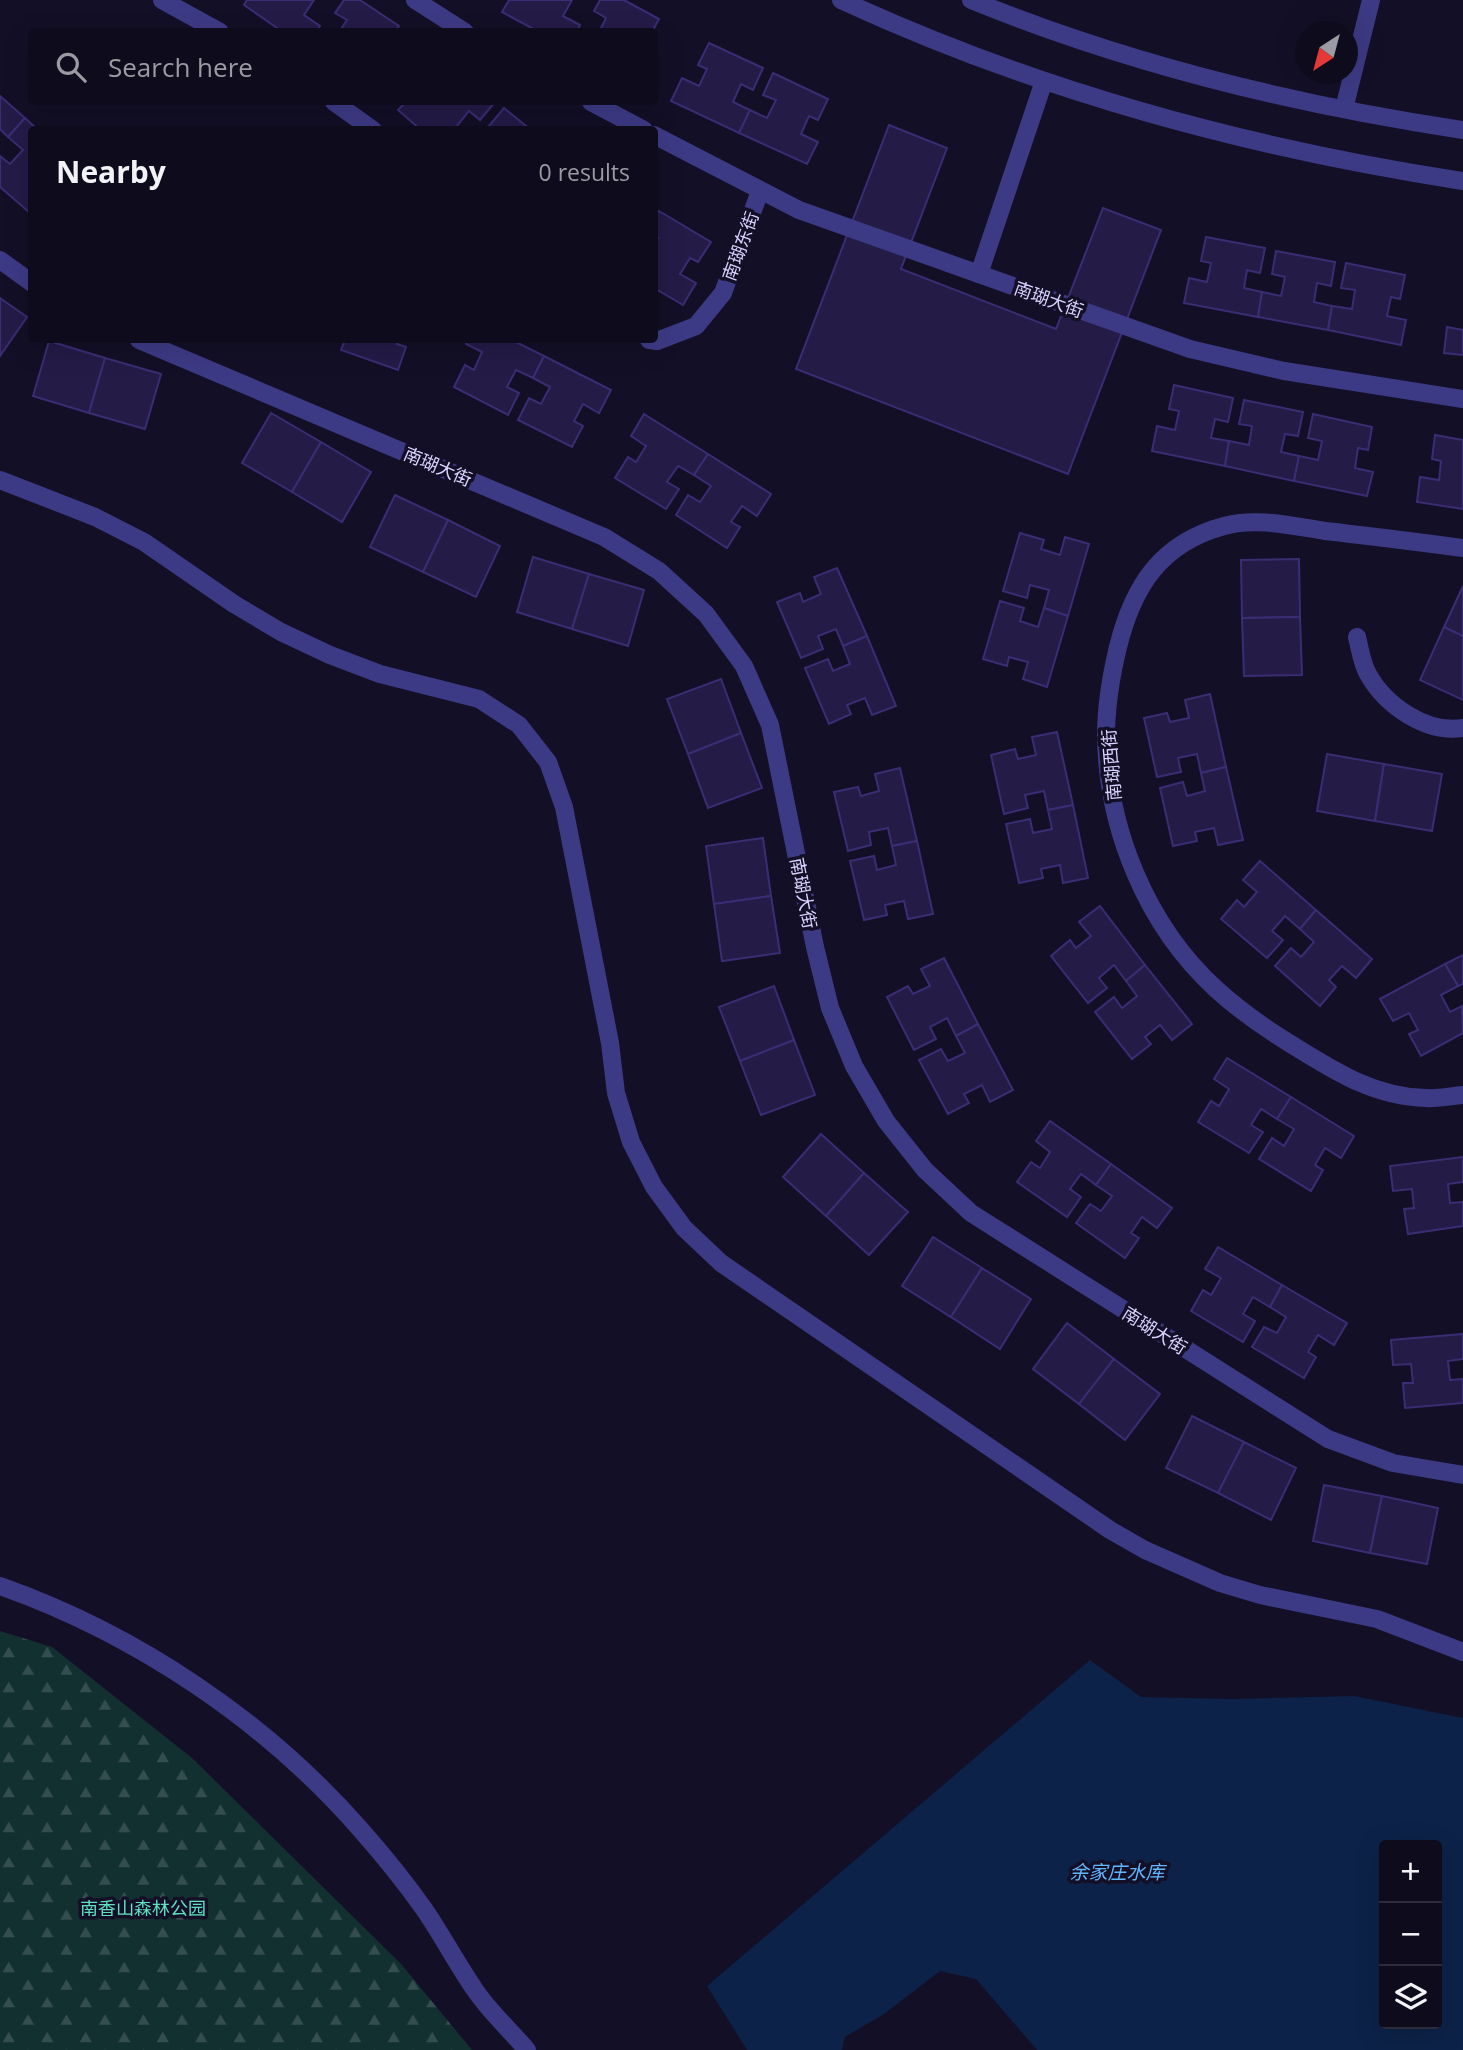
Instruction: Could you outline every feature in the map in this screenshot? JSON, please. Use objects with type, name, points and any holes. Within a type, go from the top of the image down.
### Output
[{"type":"street","points":[[162,0],[213,28]]},
{"type":"street","points":[[415,0],[459,28]]},
{"type":"street","points":[[841,0],[975,57],[1175,122],[1277,148],[1381,169],[1463,181]]},
{"type":"street","points":[[971,0],[1090,43],[1189,73],[1289,98],[1463,130]]},
{"type":"street","points":[[1344,109],[1371,0]]},
{"type":"street","points":[[979,274],[1044,81]]},
{"type":"street","points":[[338,105],[367,126]]},
{"type":"street","points":[[597,105],[636,126]]},
{"type":"street","name":"南瑚大街","points":[[658,137],[799,210],[1190,349],[1284,371],[1463,399]]},
{"type":"street","name":"南瑚东街","points":[[658,341],[696,326],[723,293],[760,191]]},
{"type":"street","points":[[0,260],[28,279]]},
{"type":"street","name":"南瑚大街","points":[[146,343],[604,537],[659,571],[706,614],[744,666],[770,725],[830,1008],[854,1066],[886,1121],[925,1170],[971,1213],[1328,1439],[1393,1463],[1463,1475]]},
{"type":"street","points":[[0,480],[94,517],[144,542],[234,604],[281,632],[380,674],[479,699],[519,725],[548,762],[564,807],[610,1043],[616,1093],[631,1142],[661,1198],[684,1228],[721,1263],[1110,1530],[1145,1550],[1220,1583],[1286,1601],[1377,1619],[1463,1652]]},
{"type":"street","name":"南瑚西街","points":[[1463,548],[1264,523],[1226,525],[1191,538],[1160,560],[1137,590],[1123,625],[1110,680],[1106,736],[1111,792],[1124,846],[1146,898],[1177,946],[1215,988],[1258,1024],[1343,1077],[1384,1093],[1427,1098],[1463,1095]]},
{"type":"street","points":[[1357,637],[1367,673],[1389,703],[1420,722],[1463,728]]},
{"type":"street","points":[[0,1586],[38,1599],[127,1643],[212,1696],[290,1759],[361,1829],[423,1908],[476,1992],[527,2050]]},
{"type":"green space","name":"南香山森林公园","points":[[0,1631],[52,1647],[192,1758],[401,1964],[472,2050],[0,2050]]},
{"type":"water","name":"余家庄水库","points":[[1090,1660],[1141,1697],[1233,1699],[1354,1696],[1463,1718],[1463,2050],[1037,2050],[976,1979],[940,1971],[884,2014],[845,2037],[842,2050],[747,2050],[707,1986]]},
{"type":"building","points":[[247,0],[314,0],[304,15],[320,26],[277,28],[244,5]]},
{"type":"building","points":[[344,0],[360,0],[399,26],[342,28],[347,20],[335,13]]},
{"type":"building","points":[[509,0],[572,0],[563,16],[580,25],[579,28],[532,28],[502,12]]},
{"type":"building","points":[[600,0],[624,0],[659,19],[654,28],[601,28],[606,18],[594,11]]},
{"type":"building","points":[[709,43],[763,68],[753,90],[741,84],[733,102],[750,110],[739,133],[671,101],[682,78],[699,86],[707,69],[698,65]]},
{"type":"building","points":[[773,73],[828,99],[818,120],[809,116],[801,134],[818,142],[807,164],[739,133],[750,110],[767,118],[776,100],[763,95]]},
{"type":"building","points":[[0,96],[25,118],[8,137],[0,129]]},
{"type":"building","points":[[403,105],[492,105],[480,120],[469,111],[457,126],[416,126],[398,110]]},
{"type":"building","points":[[504,108],[526,126],[489,126]]},
{"type":"building","points":[[25,118],[34,126],[28,126],[28,211],[0,187],[0,156],[10,164],[23,150],[8,137]]},
{"type":"building","points":[[889,125],[947,148],[901,269],[1056,329],[1103,208],[1161,230],[1068,474],[796,369]]},
{"type":"building","points":[[658,212],[711,242],[698,262],[690,258],[680,274],[696,283],[683,305],[658,290]]},
{"type":"building","points":[[1206,237],[1265,248],[1260,273],[1247,270],[1244,288],[1262,292],[1258,317],[1184,303],[1189,278],[1207,282],[1211,263],[1201,261]]},
{"type":"building","points":[[1276,251],[1335,262],[1331,286],[1317,283],[1314,302],[1332,306],[1328,330],[1258,317],[1262,292],[1281,296],[1285,277],[1272,274]]},
{"type":"building","points":[[1346,263],[1405,275],[1400,299],[1391,297],[1387,316],[1406,320],[1401,345],[1328,330],[1332,306],[1352,309],[1355,290],[1341,288]]},
{"type":"building","points":[[0,298],[27,317],[0,356]]},
{"type":"building","points":[[1447,327],[1463,330],[1463,355],[1444,353]]},
{"type":"building","points":[[48,343],[105,358],[89,413],[33,396]]},
{"type":"building","points":[[344,343],[398,343],[406,347],[398,370],[341,350]]},
{"type":"building","points":[[518,343],[544,356],[533,378],[516,370],[507,387],[519,393],[508,415],[454,387],[465,365],[474,370],[482,352],[466,344]]},
{"type":"building","points":[[544,356],[611,390],[599,413],[583,404],[574,421],[583,426],[572,447],[518,420],[529,398],[541,404],[550,387],[533,378]]},
{"type":"building","points":[[105,358],[161,374],[145,429],[89,413]]},
{"type":"building","points":[[1174,385],[1233,398],[1228,422],[1215,419],[1211,438],[1229,441],[1225,466],[1152,451],[1157,426],[1175,430],[1179,411],[1169,409]]},
{"type":"building","points":[[1244,400],[1303,412],[1298,436],[1285,434],[1281,452],[1299,456],[1294,481],[1225,466],[1229,441],[1249,445],[1252,426],[1239,424]]},
{"type":"building","points":[[271,413],[321,442],[292,492],[242,463]]},
{"type":"building","points":[[644,414],[708,454],[694,475],[678,466],[667,482],[679,489],[666,509],[615,478],[628,457],[636,462],[646,446],[631,436]]},
{"type":"building","points":[[1313,414],[1372,427],[1368,450],[1358,448],[1355,468],[1373,472],[1367,496],[1294,481],[1299,456],[1318,460],[1322,441],[1308,438]]},
{"type":"building","points":[[1435,435],[1463,440],[1463,509],[1417,502],[1420,477],[1439,480],[1441,461],[1432,459]]},
{"type":"building","points":[[321,442],[371,472],[342,522],[292,492]]},
{"type":"building","points":[[708,454],[771,494],[757,516],[742,506],[731,522],[740,527],[727,548],[676,515],[688,495],[700,502],[711,486],[694,475]]},
{"type":"building","points":[[395,495],[448,520],[423,572],[370,547]]},
{"type":"building","points":[[448,520],[500,546],[476,597],[423,572]]},
{"type":"building","points":[[1020,533],[1044,540],[1041,549],[1060,555],[1065,537],[1089,544],[1068,616],[1044,608],[1049,590],[1030,585],[1027,598],[1003,591]]},
{"type":"building","points":[[533,557],[589,574],[572,629],[517,612]]},
{"type":"building","points":[[1299,559],[1300,617],[1242,618],[1241,560]]},
{"type":"building","points":[[837,568],[867,636],[843,646],[836,629],[818,636],[823,649],[801,658],[777,602],[800,593],[803,602],[821,594],[814,577]]},
{"type":"building","points":[[589,574],[644,590],[628,646],[572,629]]},
{"type":"building","points":[[1463,586],[1463,636],[1444,627]]},
{"type":"building","points":[[1000,601],[1024,608],[1020,621],[1038,627],[1044,608],[1068,616],[1047,687],[1023,679],[1028,662],[1009,657],[1007,666],[983,659]]},
{"type":"building","points":[[1300,617],[1302,675],[1244,676],[1242,618]]},
{"type":"building","points":[[1444,627],[1463,636],[1463,700],[1420,680]]},
{"type":"building","points":[[867,636],[896,706],[872,715],[865,698],[847,705],[851,714],[829,724],[805,668],[828,659],[833,671],[850,664],[843,646]]},
{"type":"building","points":[[721,679],[741,733],[688,754],[667,699]]},
{"type":"building","points":[[1210,694],[1226,767],[1201,773],[1197,754],[1178,758],[1181,772],[1157,777],[1144,718],[1167,713],[1170,722],[1189,718],[1185,700]]},
{"type":"building","points":[[1057,732],[1073,805],[1048,810],[1044,791],[1025,795],[1028,808],[1004,814],[991,755],[1015,749],[1018,759],[1036,755],[1032,737]]},
{"type":"building","points":[[741,733],[762,788],[708,808],[688,754]]},
{"type":"building","points":[[1327,754],[1384,764],[1375,821],[1317,811]]},
{"type":"building","points":[[1384,764],[1442,774],[1432,831],[1375,821]]},
{"type":"building","points":[[1226,767],[1243,840],[1218,845],[1214,828],[1195,832],[1197,841],[1173,846],[1160,788],[1183,782],[1187,796],[1205,791],[1201,773]]},
{"type":"building","points":[[900,768],[917,841],[892,846],[888,828],[869,832],[871,845],[848,851],[834,792],[858,787],[861,796],[879,791],[875,774]]},
{"type":"building","points":[[1073,805],[1088,878],[1063,883],[1060,865],[1041,869],[1043,878],[1019,883],[1006,824],[1030,819],[1033,833],[1052,829],[1048,810]]},
{"type":"building","points":[[763,838],[771,896],[714,904],[706,846]]},
{"type":"building","points":[[917,841],[933,914],[908,919],[904,901],[885,905],[887,915],[864,920],[850,861],[874,856],[877,870],[896,865],[892,846]]},
{"type":"building","points":[[1260,861],[1316,910],[1300,929],[1285,916],[1272,931],[1283,940],[1267,958],[1221,919],[1237,900],[1244,907],[1257,892],[1243,880]]},
{"type":"building","points":[[771,896],[780,953],[722,961],[714,904]]},
{"type":"building","points":[[1100,906],[1145,965],[1126,981],[1114,965],[1099,978],[1107,988],[1088,1003],[1051,956],[1070,940],[1076,948],[1091,936],[1079,922]]},
{"type":"building","points":[[1316,910],[1372,959],[1356,978],[1342,966],[1329,980],[1336,987],[1320,1006],[1275,966],[1291,948],[1301,957],[1314,942],[1300,929]]},
{"type":"building","points":[[1463,955],[1463,984],[1458,986],[1445,964]]},
{"type":"building","points":[[944,958],[978,1024],[956,1036],[947,1018],[930,1027],[936,1039],[914,1050],[887,997],[908,986],[913,994],[930,986],[921,969]]},
{"type":"building","points":[[1445,964],[1458,986],[1441,995],[1450,1012],[1462,1006],[1463,1033],[1421,1056],[1409,1034],[1418,1030],[1409,1013],[1393,1021],[1380,999]]},
{"type":"building","points":[[1145,965],[1192,1024],[1172,1040],[1160,1025],[1145,1037],[1151,1044],[1132,1059],[1095,1012],[1114,997],[1122,1008],[1137,996],[1126,981]]},
{"type":"building","points":[[774,986],[794,1040],[740,1061],[719,1007]]},
{"type":"building","points":[[978,1024],[1013,1090],[990,1102],[982,1085],[964,1094],[969,1103],[948,1114],[919,1060],[941,1049],[948,1061],[965,1053],[956,1036]]},
{"type":"building","points":[[794,1040],[815,1095],[761,1115],[740,1061]]},
{"type":"building","points":[[1227,1058],[1291,1097],[1277,1119],[1261,1109],[1251,1125],[1263,1132],[1249,1153],[1198,1122],[1211,1101],[1219,1106],[1229,1089],[1214,1079]]},
{"type":"building","points":[[1291,1097],[1354,1136],[1341,1158],[1325,1148],[1315,1165],[1323,1170],[1311,1191],[1259,1159],[1272,1138],[1284,1146],[1294,1129],[1277,1119]]},
{"type":"building","points":[[1050,1121],[1111,1164],[1096,1185],[1081,1174],[1070,1189],[1081,1197],[1067,1217],[1017,1182],[1031,1162],[1040,1168],[1050,1152],[1036,1141]]},
{"type":"building","points":[[821,1134],[864,1173],[826,1216],[783,1177]]},
{"type":"building","points":[[1463,1157],[1463,1182],[1448,1184],[1450,1203],[1463,1202],[1463,1226],[1408,1234],[1404,1209],[1414,1208],[1412,1189],[1393,1191],[1390,1166]]},
{"type":"building","points":[[1111,1164],[1172,1208],[1157,1228],[1142,1217],[1131,1233],[1139,1238],[1125,1258],[1076,1223],[1090,1204],[1101,1211],[1112,1196],[1096,1185]]},
{"type":"building","points":[[864,1173],[908,1212],[869,1255],[826,1216]]},
{"type":"building","points":[[933,1237],[982,1268],[951,1317],[902,1286]]},
{"type":"building","points":[[1218,1247],[1282,1285],[1270,1307],[1253,1297],[1243,1314],[1255,1321],[1243,1342],[1191,1311],[1203,1290],[1211,1295],[1221,1278],[1205,1269]]},
{"type":"building","points":[[982,1268],[1031,1299],[1000,1349],[951,1317]]},
{"type":"building","points":[[1282,1285],[1347,1323],[1334,1345],[1318,1335],[1308,1352],[1316,1357],[1304,1378],[1252,1347],[1264,1327],[1277,1333],[1286,1317],[1270,1307]]},
{"type":"building","points":[[1067,1323],[1114,1359],[1079,1404],[1033,1369]]},
{"type":"building","points":[[1463,1334],[1463,1359],[1448,1361],[1450,1380],[1463,1379],[1463,1403],[1405,1408],[1403,1383],[1413,1383],[1411,1364],[1393,1365],[1391,1340]]},
{"type":"building","points":[[1114,1359],[1160,1394],[1125,1440],[1079,1404]]},
{"type":"building","points":[[1192,1416],[1244,1442],[1218,1493],[1166,1468]]},
{"type":"building","points":[[1244,1442],[1296,1468],[1271,1520],[1218,1493]]},
{"type":"building","points":[[1324,1485],[1382,1496],[1370,1553],[1313,1541]]},
{"type":"building","points":[[1382,1496],[1438,1508],[1427,1564],[1370,1553]]}]
